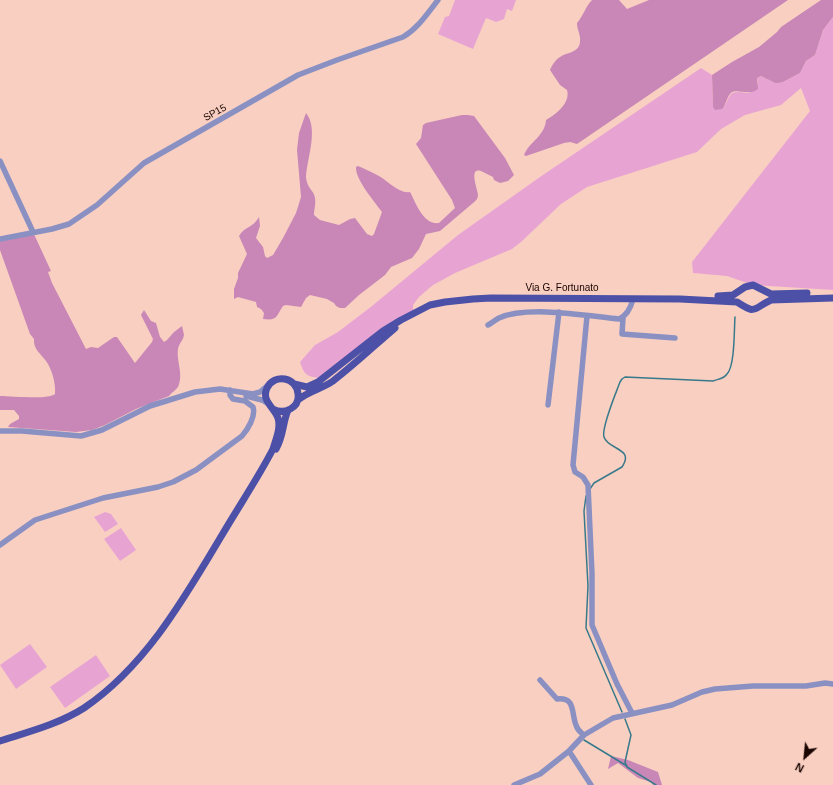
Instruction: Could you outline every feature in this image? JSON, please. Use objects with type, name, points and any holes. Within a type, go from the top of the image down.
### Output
[{"type":"main road","points":[[680,299],[733,295],[749,286],[757,286],[771,294],[833,294]]},
{"type":"main road","points":[[760,289],[764,296],[762,304]]},
{"type":"main road","points":[[742,290],[740,297],[742,305]]},
{"type":"main road","name":"Via G. Fortunato","points":[[294,384],[307,387],[318,382],[383,331],[430,305],[457,300],[491,298],[680,299]]},
{"type":"main road","points":[[680,299],[737,302],[752,310],[771,300],[833,298]]},
{"type":"main road","name":"Via G. Fortunato","points":[[298,400],[306,394],[320,389],[333,381],[404,322],[445,302]]},
{"type":"main road","points":[[0,741],[57,722],[83,709],[122,678],[143,654],[189,590],[273,448],[278,431],[278,419],[270,406],[265,394],[269,385],[275,380],[282,378],[294,384],[298,392],[298,400],[293,407],[282,412],[270,406]]},
{"type":"main road","points":[[267,460],[281,441],[288,410]]},
{"type":"street","name":"SP15","points":[[0,239],[52,229],[69,224],[97,205],[144,163],[298,76],[337,60],[403,37],[417,28],[438,0]]},
{"type":"street","points":[[0,161],[33,232]]},
{"type":"street","points":[[633,299],[631,308],[623,318],[622,334],[675,338]]},
{"type":"street","points":[[488,325],[499,318],[521,313],[558,312],[619,319],[623,318]]},
{"type":"street","points":[[548,405],[558,312]]},
{"type":"street","points":[[587,316],[572,465],[575,472],[583,477],[588,487],[592,574],[592,625],[617,684],[632,714]]},
{"type":"street","points":[[236,392],[257,394],[269,385]]},
{"type":"street","points":[[0,432],[22,431],[81,436],[102,430],[150,406],[195,392],[220,389],[230,390],[248,397],[262,400],[270,406]]},
{"type":"street","points":[[0,546],[35,520],[103,498],[158,487],[173,482],[201,467],[242,436],[254,414],[253,407],[245,401],[233,399],[230,395],[230,390]]},
{"type":"street","points":[[540,680],[557,699],[567,700],[571,704],[576,725],[584,735]]},
{"type":"street","points":[[514,785],[540,774],[569,751],[584,735],[614,718],[672,705],[702,692],[715,689],[753,686],[806,686],[833,684]]},
{"type":"street","points":[[569,751],[591,785]]},
{"type":"shaded area","points":[[455,0],[516,0],[512,11],[507,9],[504,19],[496,22],[486,18],[473,49],[438,34],[445,17],[449,16]]},
{"type":"shaded area","points":[[592,0],[619,0],[627,9],[649,0],[788,0],[577,144],[570,142],[564,143],[526,156],[524,155],[526,150],[540,135],[545,126],[546,120],[558,112],[567,99],[567,90],[560,85],[550,70],[554,62],[563,55],[575,50],[579,46],[580,37],[577,23]]},
{"type":"shaded area","points":[[821,0],[833,0],[833,17],[823,30],[815,55],[806,61],[800,73],[778,83],[761,76],[757,78],[758,89],[751,92],[733,92],[730,94],[722,109],[715,110],[713,107],[712,75],[759,47],[781,27]]},
{"type":"shaded area","points":[[833,17],[833,290],[753,285],[727,276],[693,273],[692,262],[810,111],[801,88],[781,105],[745,115],[721,129],[697,152],[587,187],[561,204],[512,249],[455,273],[433,285],[419,297],[413,305],[413,313],[324,379],[311,377],[306,374],[300,362],[315,345],[338,332],[458,235],[540,177],[701,68],[712,75],[713,107],[724,107],[732,93],[750,93],[758,83],[757,78],[761,76],[775,83],[783,82],[800,73],[806,61],[815,55],[823,30]]},
{"type":"shaded area","points":[[306,113],[312,127],[312,135],[306,177],[315,198],[314,215],[320,220],[339,225],[355,218],[367,234],[372,236],[382,212],[362,184],[357,172],[356,167],[358,166],[379,176],[402,191],[410,192],[424,217],[433,223],[439,223],[455,208],[452,200],[416,144],[421,138],[423,125],[426,123],[462,115],[474,116],[505,158],[514,175],[508,181],[500,183],[494,180],[493,177],[481,171],[475,172],[474,176],[478,195],[475,201],[440,231],[426,234],[419,249],[412,258],[391,267],[385,275],[345,308],[336,306],[327,299],[310,295],[306,298],[301,307],[286,305],[283,306],[276,317],[271,319],[263,319],[264,313],[257,307],[256,302],[238,297],[234,299],[234,289],[238,278],[238,273],[247,254],[239,236],[244,230],[257,221],[259,217],[260,226],[256,238],[263,247],[267,258],[273,255],[283,238],[296,213],[301,197],[297,150],[299,133]]},
{"type":"shaded area","points":[[33,232],[51,271],[48,272],[52,283],[86,349],[91,347],[98,348],[114,337],[117,337],[135,363],[153,339],[141,315],[144,310],[151,321],[156,323],[160,337],[164,342],[182,326],[184,335],[178,353],[180,382],[178,387],[169,396],[136,409],[92,430],[76,432],[8,427],[10,424],[19,419],[19,416],[14,410],[0,410],[0,396],[45,397],[55,394],[52,372],[35,346],[34,339],[30,334],[0,250],[0,239]]},
{"type":"shaded area","points":[[105,512],[111,514],[118,524],[105,532],[94,517]]},
{"type":"shaded area","points":[[121,528],[136,550],[120,561],[104,539]]},
{"type":"shaded area","points":[[30,644],[47,667],[16,689],[0,665]]},
{"type":"shaded area","points":[[96,655],[110,676],[65,708],[50,687]]},
{"type":"shaded area","points":[[611,756],[628,760],[658,772],[662,785],[653,785],[651,782],[638,778],[618,763],[608,769]]},
{"type":"waterway","points":[[590,489],[594,483],[622,467],[625,461],[625,456],[623,453],[606,441],[604,437],[609,410],[622,379],[625,377],[713,381],[723,378],[730,370],[734,347],[735,317]]},
{"type":"waterway","points":[[586,496],[584,511],[588,586],[586,628],[622,712]]},
{"type":"waterway","points":[[625,719],[631,735],[625,762],[627,767],[656,785]]},
{"type":"waterway","points":[[584,740],[627,766]]}]
